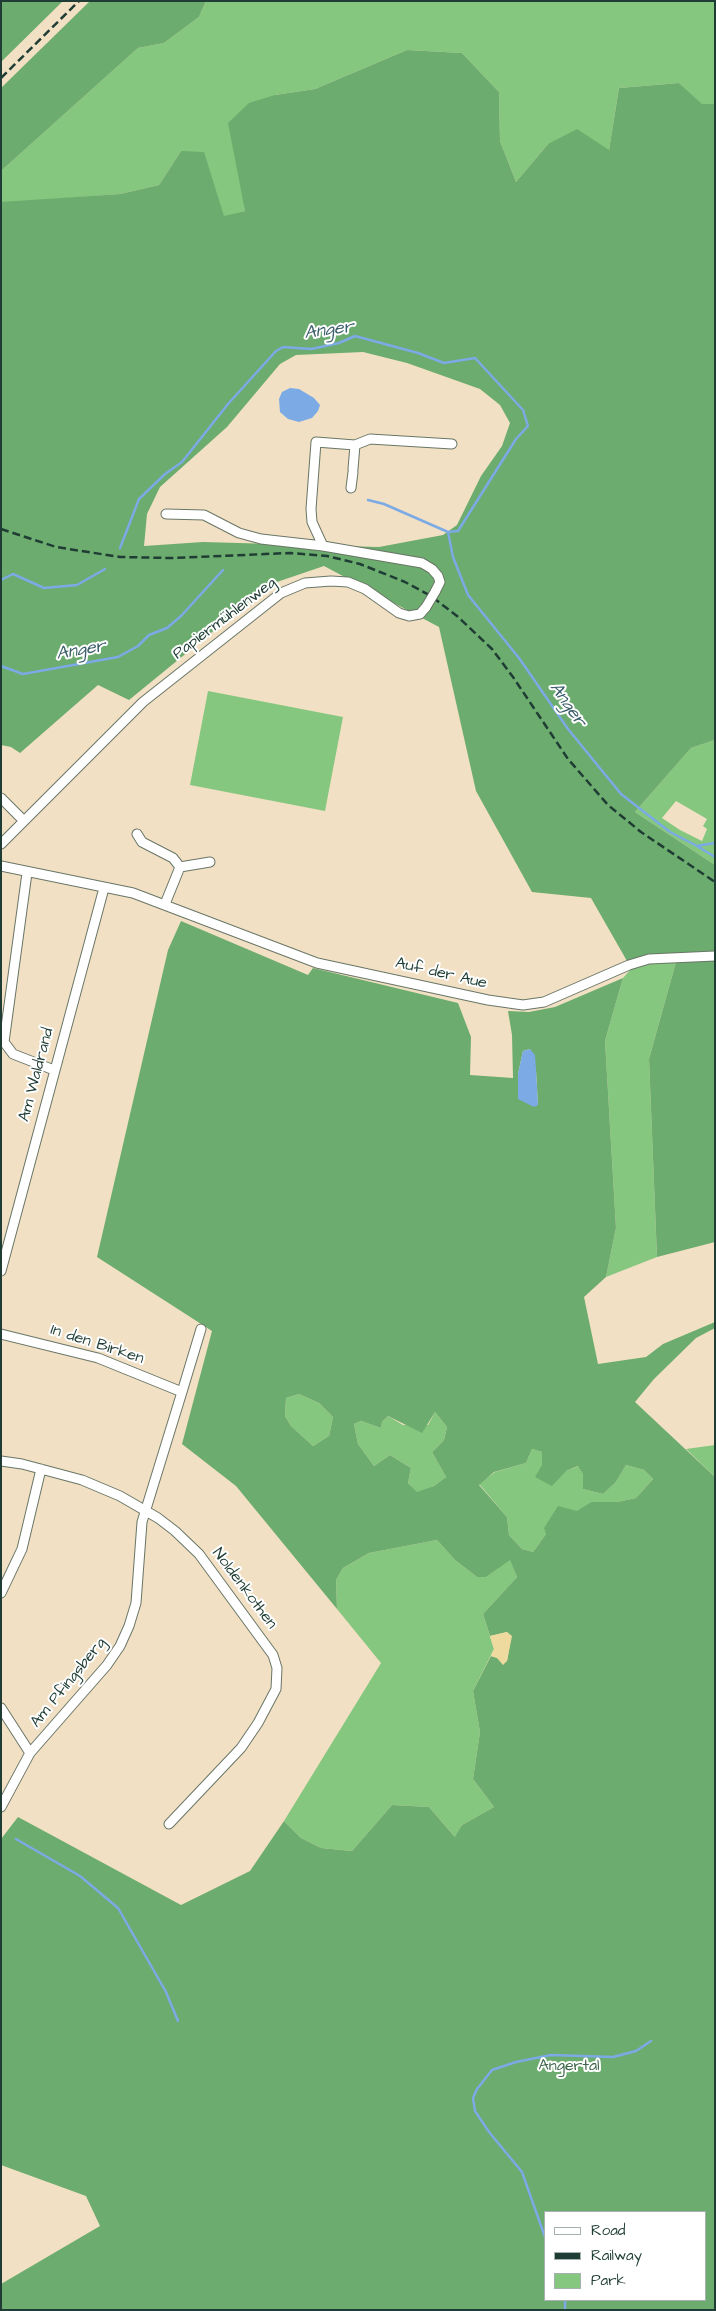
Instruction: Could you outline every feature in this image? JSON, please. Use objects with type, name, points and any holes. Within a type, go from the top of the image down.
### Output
[{"type":"street","points":[[323,546],[312,522],[311,509],[316,442],[355,445],[370,439],[452,444]]},
{"type":"street","points":[[351,488],[355,445]]},
{"type":"street","name":"Papiermühlenweg","points":[[1,844],[143,702],[281,593],[305,583],[348,582],[365,589],[399,613],[409,616],[420,614],[436,592],[440,582],[432,569],[422,564],[398,558],[323,546],[261,539],[239,533],[204,515],[166,514]]},
{"type":"street","points":[[1,798],[23,820]]},
{"type":"street","points":[[137,834],[142,842],[173,858],[180,867]]},
{"type":"street","points":[[180,867],[210,862]]},
{"type":"street","name":"Auf der Aue","points":[[1,866],[27,873],[133,893],[316,963],[488,1000],[523,1005],[544,1002],[629,965],[649,959],[715,956]]},
{"type":"street","points":[[165,904],[180,867]]},
{"type":"street","points":[[27,873],[4,1040],[6,1048],[13,1054],[54,1070]]},
{"type":"street","name":"Am Waldrand","points":[[1,1271],[104,888]]},
{"type":"street","points":[[146,1511],[200,1329]]},
{"type":"street","name":"In den Birken","points":[[1,1334],[50,1344],[98,1358],[182,1392]]},
{"type":"street","name":"Noldenkothen","points":[[1,1461],[41,1469],[101,1487],[146,1511],[175,1530],[199,1554],[267,1645],[277,1668],[276,1689],[250,1737],[215,1777],[169,1824]]},
{"type":"street","points":[[1,1593],[22,1549],[41,1469]]},
{"type":"street","name":"Am Pfingsberg","points":[[1,1807],[30,1754],[107,1665],[120,1646],[136,1603],[141,1535],[146,1511]]},
{"type":"street","points":[[1,1708],[30,1754]]},
{"type":"green space","points":[[1,1],[63,1],[1,62]]},
{"type":"green space","points":[[90,1],[206,1],[199,17],[164,43],[138,48],[1,171],[1,88]]},
{"type":"green space","points":[[206,1],[715,1],[715,104],[702,105],[679,83],[619,88],[609,150],[548,144],[516,182],[500,141],[499,92],[462,53],[407,50],[315,89],[275,95],[243,191],[245,211],[224,217],[181,151],[159,185],[120,194],[1,203],[1,171],[138,48],[164,43],[199,17]]},
{"type":"green space","points":[[407,50],[462,53],[499,92],[500,141],[516,182],[548,144],[577,129],[609,150],[619,88],[679,83],[702,104],[715,104],[715,740],[691,748],[635,812],[715,865],[715,951],[676,953],[627,961],[591,898],[532,892],[476,791],[439,627],[324,566],[271,584],[129,700],[98,685],[20,753],[11,747],[1,745],[1,202],[120,194],[159,185],[181,151],[204,152],[224,216],[245,211],[228,123],[249,103],[275,95],[315,89]],"holes":[[[363,352],[407,363],[480,389],[500,405],[510,423],[502,446],[481,476],[457,525],[443,535],[379,547],[203,542],[144,546],[147,514],[160,487],[227,427],[280,364],[296,355]]]},
{"type":"green space","points":[[208,691],[343,717],[325,811],[190,785]]},
{"type":"green space","points":[[715,740],[715,865],[635,812],[691,748]],"holes":[[[676,801],[707,819],[703,826],[707,829],[702,841],[662,818]]]},
{"type":"green space","name":"Angertal","points":[[181,921],[308,975],[313,968],[458,1003],[471,1037],[470,1075],[513,1078],[512,1035],[508,1011],[529,1012],[555,1007],[623,978],[605,1041],[616,1228],[606,1277],[584,1297],[598,1364],[646,1357],[663,1344],[715,1322],[715,1328],[696,1338],[654,1379],[635,1402],[715,1477],[715,2310],[1,2310],[1,2284],[100,2226],[86,2196],[1,2165],[1,1839],[18,1817],[181,1905],[250,1871],[284,1821],[301,1838],[321,1848],[352,1851],[392,1805],[429,1807],[455,1837],[462,1825],[494,1807],[473,1779],[480,1732],[473,1691],[491,1656],[507,1661],[510,1644],[507,1632],[490,1636],[483,1614],[517,1577],[510,1560],[486,1577],[477,1577],[455,1560],[437,1540],[369,1553],[343,1568],[336,1580],[337,1609],[236,1486],[182,1444],[212,1331],[97,1257],[168,950]],"holes":[[[530,1049],[536,1070],[538,1105],[518,1074],[523,1051]],[[299,1394],[319,1403],[333,1417],[329,1436],[313,1446],[291,1426],[285,1416],[286,1398]],[[435,1412],[447,1427],[444,1440],[432,1452],[446,1477],[434,1486],[417,1492],[408,1483],[411,1468],[390,1455],[374,1466],[358,1444],[354,1424],[361,1421],[381,1428],[382,1422],[388,1416],[422,1433]],[[532,1449],[542,1452],[542,1465],[535,1477],[552,1486],[566,1471],[578,1466],[583,1474],[583,1489],[603,1494],[616,1482],[626,1465],[644,1470],[653,1479],[636,1498],[617,1502],[591,1502],[577,1511],[558,1506],[544,1528],[546,1534],[533,1552],[522,1549],[509,1535],[507,1517],[479,1485],[494,1472],[526,1463]]]},
{"type":"green space","points":[[715,958],[715,1242],[657,1257],[649,1059],[676,962]]},
{"type":"green space","points":[[676,962],[649,1059],[657,1257],[606,1277],[616,1228],[605,1041],[623,978],[631,969],[650,964]]},
{"type":"green space","points":[[299,1394],[319,1403],[333,1417],[329,1436],[313,1446],[291,1426],[285,1416],[286,1398]]},
{"type":"green space","points":[[435,1412],[447,1427],[444,1440],[432,1452],[446,1477],[434,1486],[417,1493],[408,1483],[411,1468],[390,1455],[374,1466],[358,1444],[354,1424],[361,1421],[381,1428],[382,1422],[388,1416],[403,1425],[428,1425]]},
{"type":"green space","points":[[715,1445],[715,1477],[686,1449]]},
{"type":"green space","points":[[532,1449],[542,1452],[542,1465],[566,1471],[579,1466],[583,1474],[583,1489],[603,1494],[616,1482],[626,1465],[644,1470],[653,1479],[636,1498],[617,1502],[591,1502],[546,1534],[533,1552],[522,1549],[509,1535],[507,1517],[479,1484],[495,1472],[526,1463]]},
{"type":"green space","points":[[437,1540],[455,1560],[477,1577],[486,1577],[510,1559],[517,1577],[483,1614],[494,1649],[473,1691],[480,1732],[473,1779],[494,1807],[462,1825],[456,1838],[429,1807],[392,1805],[352,1851],[321,1848],[301,1838],[284,1821],[381,1663],[337,1609],[336,1580],[343,1568],[369,1553]]},
{"type":"sand","points":[[507,1632],[512,1636],[507,1661],[503,1665],[497,1658],[491,1656],[494,1649],[490,1636]]},
{"type":"water","points":[[290,388],[299,389],[314,398],[320,405],[312,418],[299,422],[288,419],[280,412],[279,399],[282,392]]},
{"type":"water","points":[[530,1049],[535,1055],[538,1105],[534,1107],[518,1099],[518,1074],[523,1051]]},
{"type":"waterway","name":"Anger","points":[[120,548],[139,499],[165,474],[182,462],[228,404],[276,351],[283,347],[311,349],[339,343],[355,336],[418,353],[444,363],[475,358],[523,410],[528,426],[516,439],[458,531],[448,532],[384,504],[368,500]]},
{"type":"waterway","name":"Anger","points":[[448,532],[453,557],[468,595],[519,658],[568,729],[621,794],[670,832],[697,846],[715,843]]},
{"type":"waterway","name":"Anger","points":[[1,580],[13,574],[44,588],[77,585],[105,569]]},
{"type":"waterway","name":"Anger","points":[[1,666],[23,674],[118,657],[138,646],[149,635],[167,628],[181,616],[223,570]]},
{"type":"waterway","points":[[697,846],[715,857]]},
{"type":"waterway","points":[[16,1839],[80,1876],[118,1908],[166,1992],[178,2021]]},
{"type":"waterway","points":[[544,2234],[522,2172],[489,2132],[475,2111],[473,2098],[477,2089],[492,2070],[516,2062],[551,2055],[613,2057],[636,2051],[651,2041]]},
{"type":"waterway","points":[[565,2301],[565,2310]]},
{"type":"railway","points":[[1,78],[79,1]]},
{"type":"railway","points":[[1,529],[56,547],[120,557],[171,558],[290,553],[327,556],[360,564],[405,582],[431,596],[457,616],[492,649],[568,759],[608,805],[641,832],[715,882]]}]
